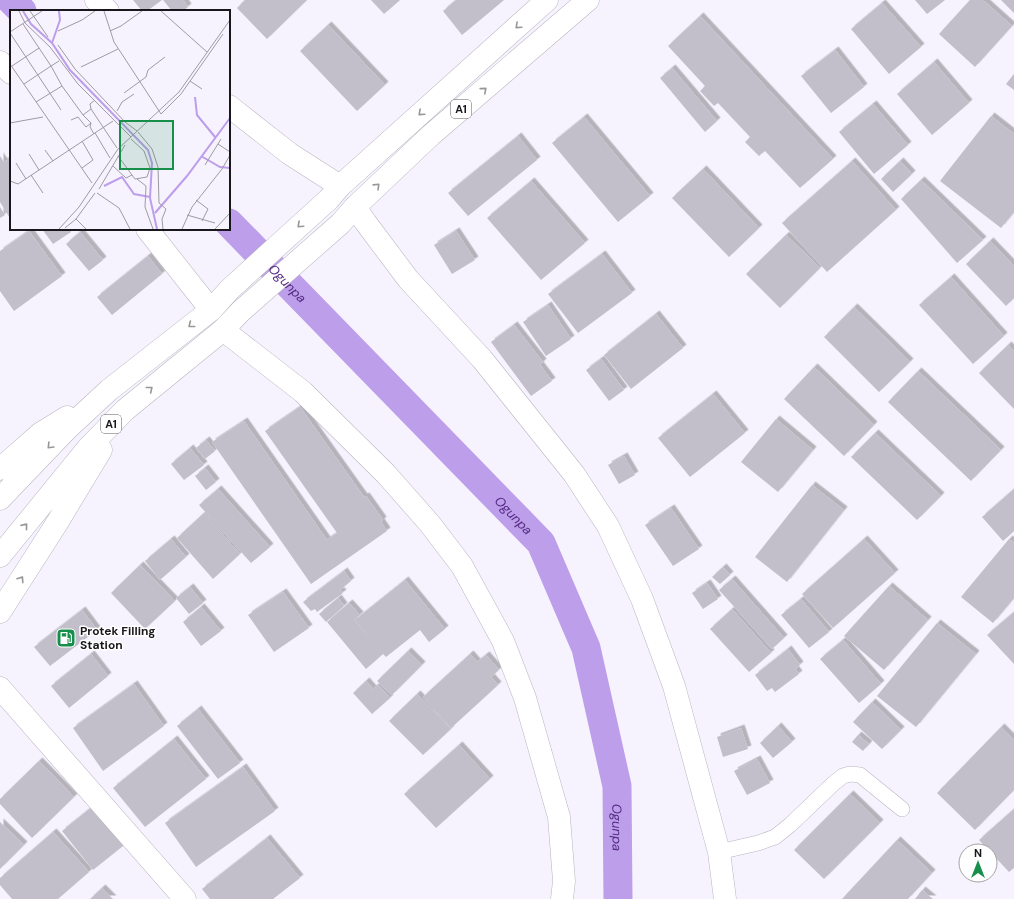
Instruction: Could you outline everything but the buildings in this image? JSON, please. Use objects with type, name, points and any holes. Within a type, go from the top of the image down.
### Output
[{"type":"main road","points":[[96,0],[107,10]]},
{"type":"main road","name":"A1","points":[[0,498],[67,428],[109,390],[211,310],[230,289],[335,192],[547,0]]},
{"type":"main road","name":"A1","points":[[0,556],[88,448],[125,410],[222,330],[340,224],[355,207],[431,135],[588,0]]},
{"type":"main road","points":[[0,62],[10,72]]},
{"type":"main road","points":[[230,107],[335,192]]},
{"type":"main road","points":[[355,207],[408,279],[482,359],[569,468],[608,526],[642,599],[674,686],[719,852],[725,899]]},
{"type":"main road","points":[[148,230],[211,310]]},
{"type":"main road","points":[[222,330],[309,398],[386,474],[430,524],[462,566],[504,641],[526,698],[559,817],[564,881],[562,899]]},
{"type":"main road","points":[[0,469],[40,433],[109,390]]},
{"type":"main road","points":[[0,612],[57,523],[125,410]]},
{"type":"main road","points":[[0,688],[185,899]]},
{"type":"lane","points":[[719,852],[758,843],[775,837],[790,825],[834,783],[843,776],[850,774],[860,775],[902,809]]},
{"type":"waterway","name":"Ogunpa","points":[[11,0],[21,10]]},
{"type":"waterway","name":"Ogunpa","points":[[230,224],[541,543],[586,648],[617,786],[618,899]]},
{"type":"place","name":"Protek Filling Station","points":[[66,638]]}]
